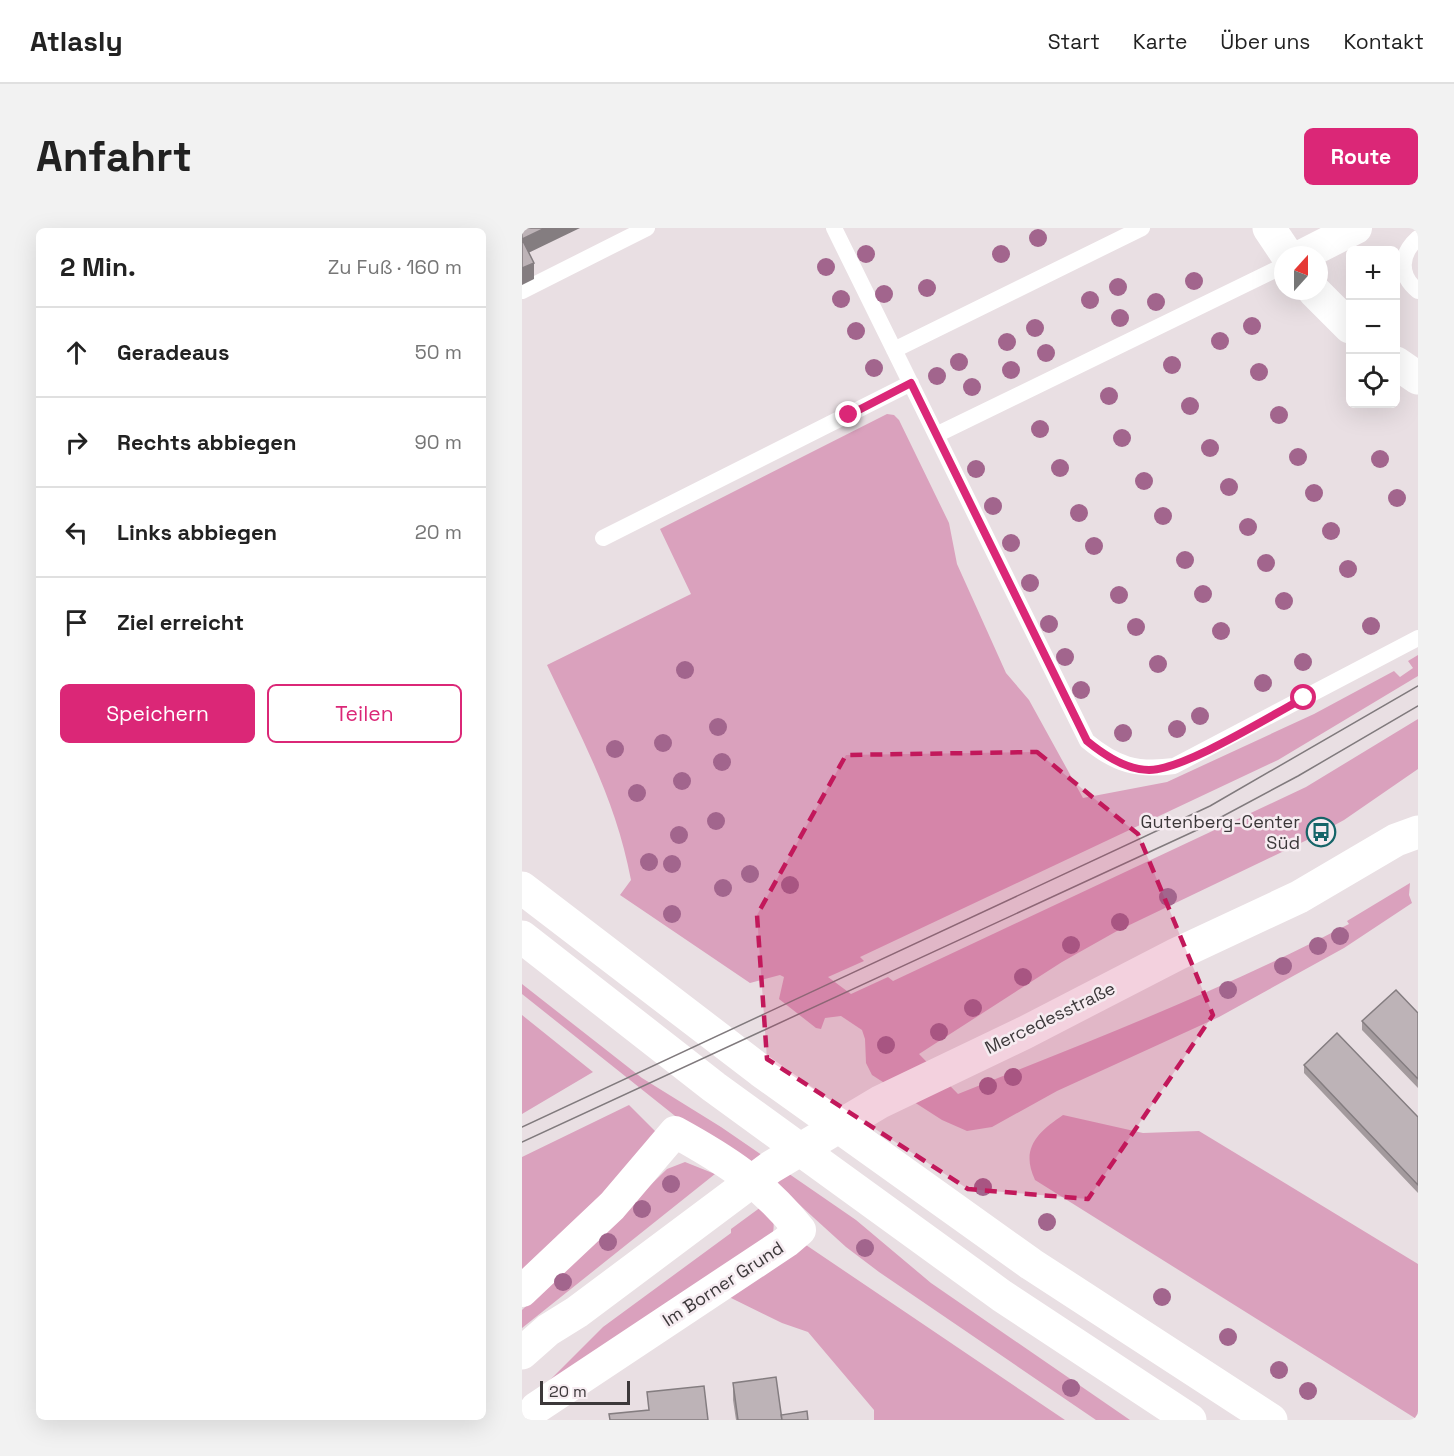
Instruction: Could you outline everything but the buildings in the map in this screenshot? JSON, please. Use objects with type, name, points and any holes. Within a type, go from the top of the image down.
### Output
[{"type":"main road","points":[[1269,228],[1281,246]]},
{"type":"main road","points":[[1323,300],[1346,323]]},
{"type":"main road","points":[[1400,366],[1418,378]]},
{"type":"main road","name":"Mercedesstraße","points":[[577,1312],[712,1209],[771,1167],[821,1136],[937,1072],[1024,1033],[1177,954],[1299,897],[1407,836],[1418,816]]},
{"type":"main road","points":[[522,888],[761,1071],[1021,1257],[1271,1420]]},
{"type":"main road","points":[[522,938],[714,1087],[1002,1296],[1190,1420]]},
{"type":"main road","points":[[522,1353],[548,1330],[577,1312]]},
{"type":"main road","points":[[522,1377],[577,1312]]},
{"type":"street","points":[[1321,246],[1356,228]]},
{"type":"street","name":"Im Borner Grund","points":[[522,1290],[612,1206],[675,1132],[728,1161],[764,1189],[800,1230],[786,1242],[536,1408]]},
{"type":"lane","points":[[522,291],[647,228]]},
{"type":"lane","points":[[834,228],[1087,741],[1103,754],[1125,764],[1148,770],[1174,766],[1418,638]]},
{"type":"lane","points":[[894,350],[1142,228]]},
{"type":"lane","points":[[1418,238],[1409,247],[1403,267],[1405,277],[1418,291]]},
{"type":"lane","points":[[936,435],[1274,270]]},
{"type":"lane","points":[[603,538],[911,383]]},
{"type":"highlighted area","points":[[1037,752],[1138,834],[1213,1015],[1088,1199],[968,1189],[767,1059],[757,915],[846,755]]},
{"type":"shaded area","points":[[887,414],[894,415],[899,420],[949,523],[957,564],[1006,673],[1029,700],[1083,798],[1167,782],[1314,714],[1394,671],[1400,677],[1413,668],[1408,661],[1418,655],[1418,676],[1278,760],[860,957],[864,961],[828,977],[851,994],[888,977],[893,981],[1306,787],[1418,719],[1418,769],[1344,820],[1117,931],[1062,962],[919,1054],[958,1094],[1156,1014],[1253,971],[1349,924],[1347,921],[1410,883],[1409,895],[1412,903],[1344,948],[1219,1017],[1057,1091],[992,1127],[967,1131],[942,1120],[872,1075],[866,1063],[865,1039],[862,1030],[841,1016],[825,1018],[821,1029],[816,1028],[779,999],[784,977],[780,975],[750,983],[620,895],[631,880],[616,823],[585,744],[547,665],[691,594],[660,529]]},
{"type":"shaded area","points":[[522,984],[642,1078],[721,1127],[856,1220],[931,1283],[1130,1420],[1096,1420],[879,1272],[846,1247],[781,1188],[694,1131],[522,994]]},
{"type":"shaded area","points":[[522,1015],[593,1072],[522,1114]]},
{"type":"shaded area","points":[[629,1105],[657,1133],[563,1241],[522,1277],[522,1157]]},
{"type":"shaded area","points":[[1063,1115],[1143,1133],[1199,1131],[1418,1264],[1418,1420],[1035,1180],[1030,1159],[1034,1142],[1046,1128]]},
{"type":"shaded area","points":[[685,1162],[715,1174],[522,1328],[522,1310],[667,1169]]},
{"type":"shaded area","points":[[765,1204],[773,1221],[771,1240],[540,1390],[603,1327],[731,1233],[731,1229]]},
{"type":"shaded area","points":[[806,1245],[1065,1420],[874,1420],[874,1410],[808,1332],[782,1323],[727,1296]]},
{"type":"tram line","points":[[522,1127],[1210,806],[1418,686]]},
{"type":"tram line","points":[[522,1142],[1197,830],[1298,776],[1418,706]]},
{"type":"place","name":"Gutenberg-Center Süd","points":[[1321,832]]},
{"type":"route","points":[[849,415],[911,383],[1087,741],[1103,754],[1125,764],[1148,770],[1174,766],[1304,698]]}]
